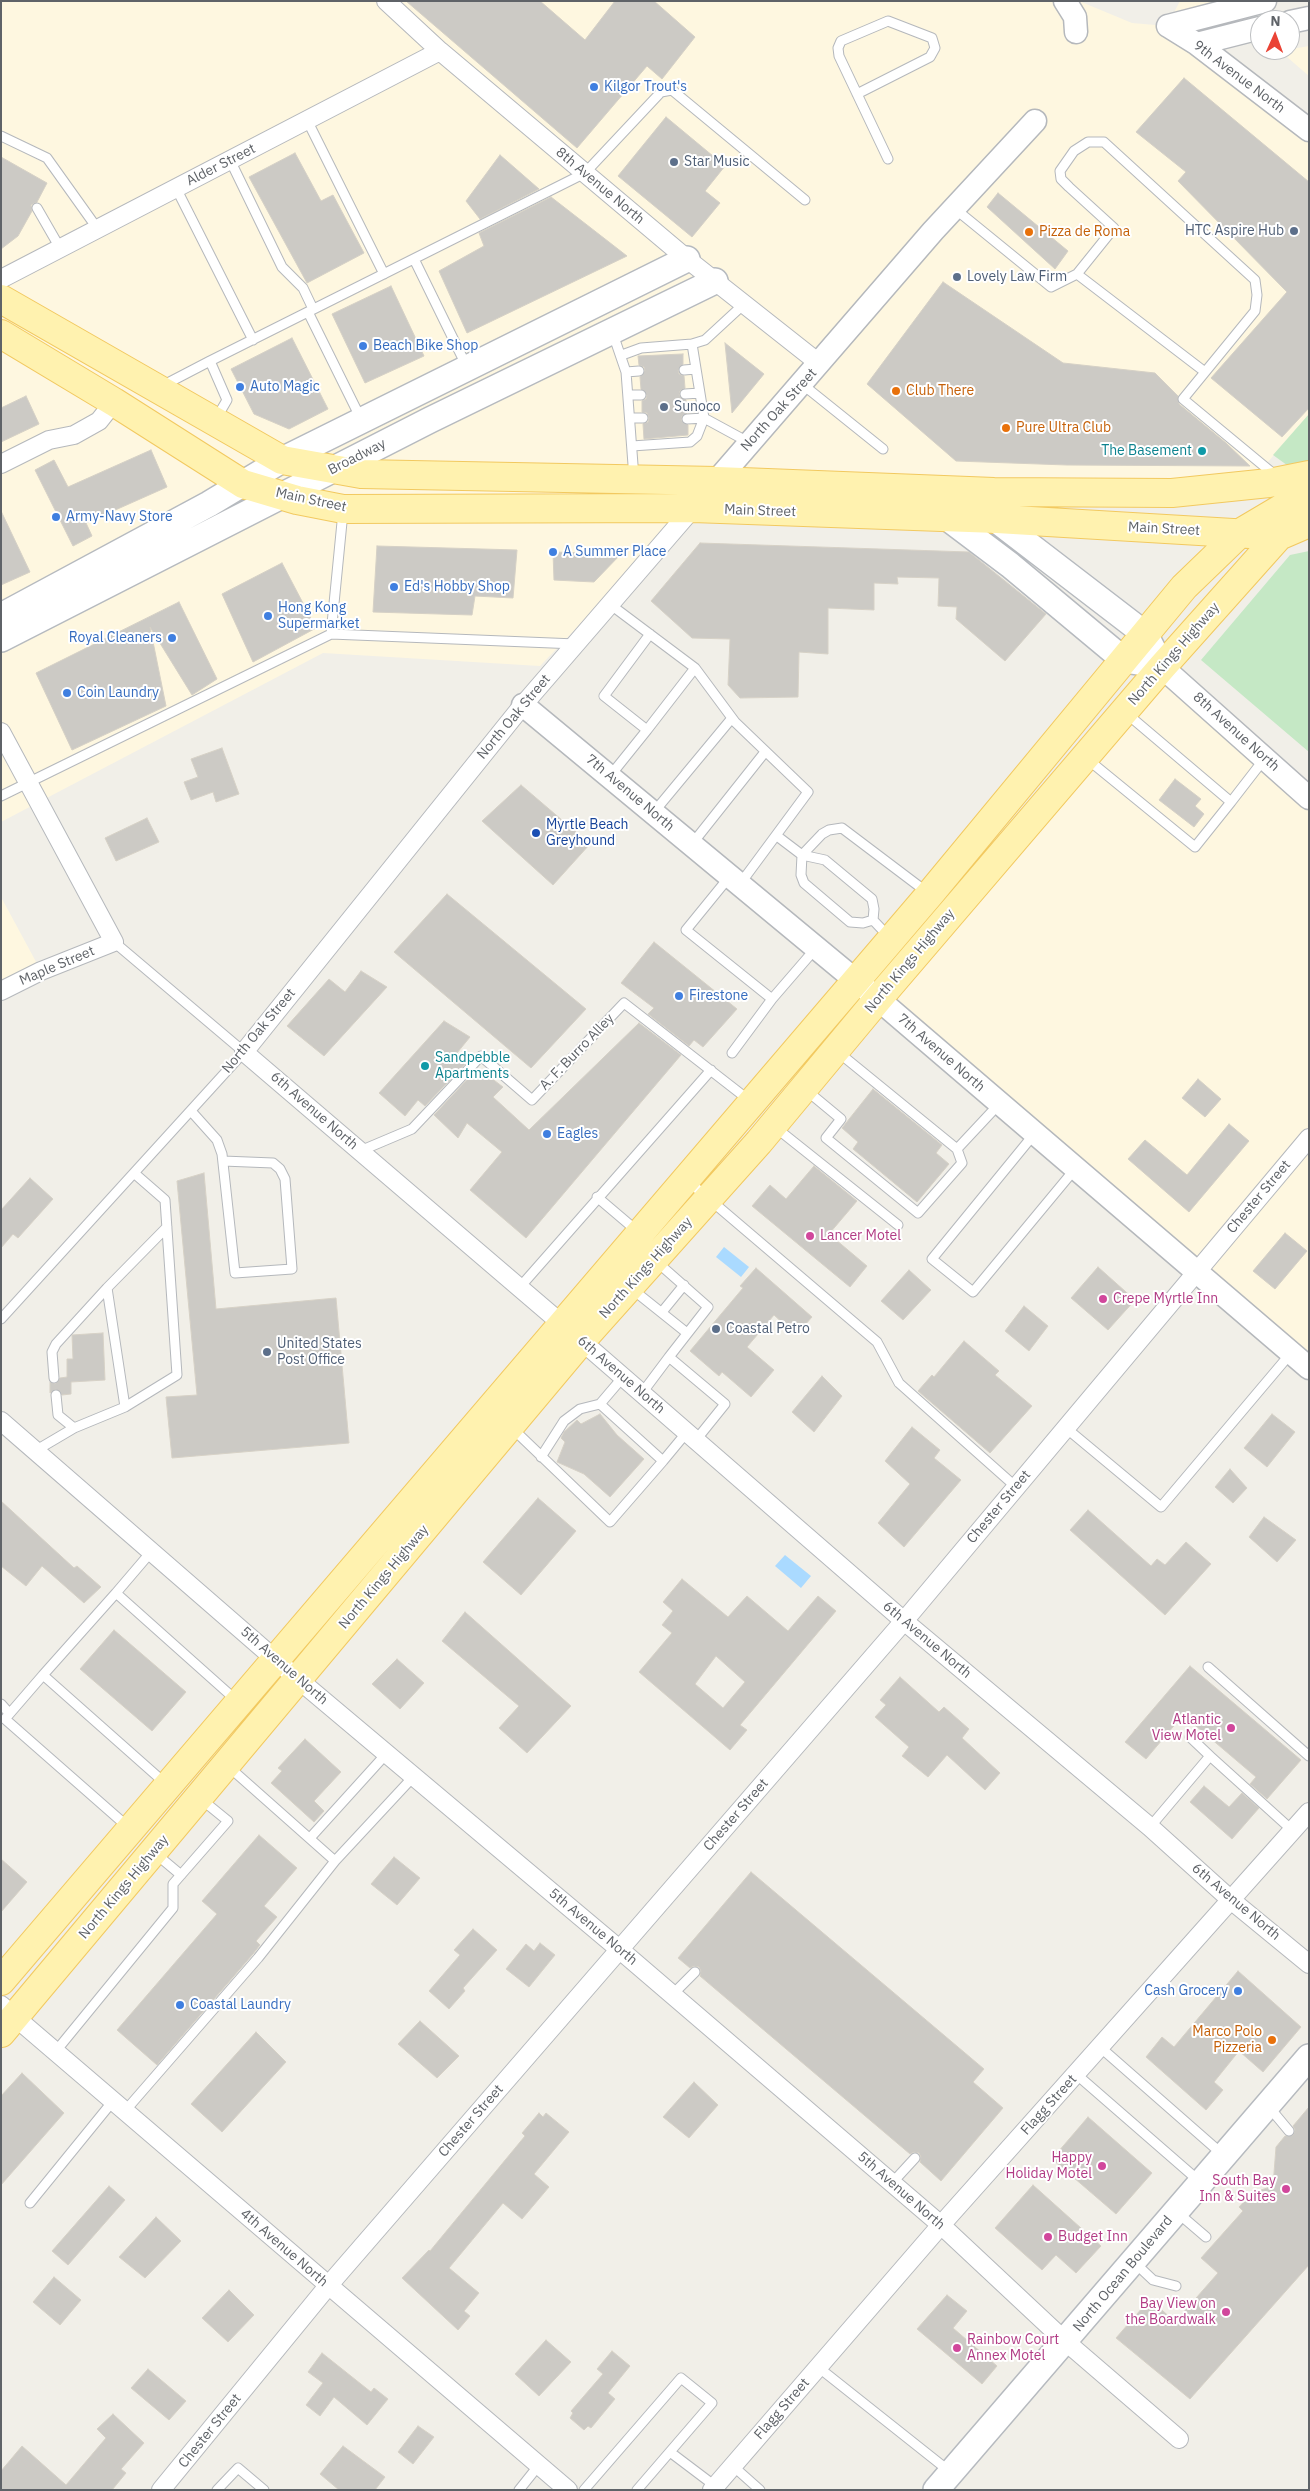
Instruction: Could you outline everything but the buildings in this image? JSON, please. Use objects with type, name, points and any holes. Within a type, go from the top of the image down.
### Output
[{"type":"main road","name":"Broadway","points":[[1,616],[243,484],[282,460],[362,422],[687,259]]},
{"type":"main road","name":"Broadway","points":[[1,638],[333,469],[715,281]]},
{"type":"main road","name":"Main Street","points":[[1,299],[282,460],[361,474],[717,481],[952,490],[1172,492],[1282,480],[1309,475]]},
{"type":"main road","name":"Main Street","points":[[1,334],[114,402],[243,484],[283,496],[343,509],[693,508],[949,519],[997,519],[1278,536]]},
{"type":"main road","points":[[952,490],[997,519],[1145,634],[1162,667]]},
{"type":"main road","name":"North Kings Highway","points":[[6,2018],[154,1852],[510,1426],[640,1234],[930,894],[1184,587],[1240,533],[1289,504],[1309,498]]},
{"type":"main road","points":[[949,519],[1010,565],[1124,660],[1162,667]]},
{"type":"main road","name":"North Kings Highway","points":[[1,1981],[238,1702],[572,1332],[630,1288],[773,1125],[878,998],[1162,667],[1278,536],[1309,523]]},
{"type":"main road","name":"North Ocean Boulevard","points":[[943,2481],[1308,2060]]},
{"type":"street","name":"8th Avenue North","points":[[386,1],[440,51],[687,259],[820,364]]},
{"type":"street","points":[[1065,1],[1074,17],[1076,32]]},
{"type":"street","name":"9th Avenue North","points":[[1265,1],[1168,26],[1197,44],[1309,130]]},
{"type":"street","points":[[1197,44],[1250,31]]},
{"type":"street","name":"Alder Street","points":[[1,279],[440,51]]},
{"type":"street","name":"North Oak Street","points":[[244,1052],[523,704],[820,364],[933,231],[1036,122]]},
{"type":"street","points":[[1,464],[49,440],[74,435],[99,421],[114,402]]},
{"type":"street","name":"8th Avenue North","points":[[1162,667],[1309,798]]},
{"type":"street","name":"7th Avenue North","points":[[523,704],[878,998],[1309,1368]]},
{"type":"street","name":"6th Avenue North","points":[[1,732],[114,942]]},
{"type":"street","name":"Maple Street","points":[[1,991],[42,971],[114,942]]},
{"type":"street","name":"6th Avenue North","points":[[244,1052],[520,1287],[904,1621],[1150,1827],[1231,1900],[1309,1964]]},
{"type":"street","name":"Chester Street","points":[[161,2490],[328,2286],[904,1621],[1309,1138]]},
{"type":"street","name":"5th Avenue North","points":[[1,1421],[299,1680],[619,1949],[941,2225],[1065,2341],[1179,2439]]},
{"type":"street","name":"Flagg Street","points":[[714,2488],[941,2225],[1309,1812]]},
{"type":"street","name":"4th Avenue North","points":[[6,2018],[56,2051],[568,2490]]},
{"type":"lane","points":[[857,94],[930,57],[935,48],[932,38],[888,21],[841,40],[838,48],[839,56],[857,94],[888,159]]},
{"type":"lane","points":[[158,389],[210,361],[585,173],[661,92],[672,90],[805,200]]},
{"type":"lane","points":[[307,120],[384,274]]},
{"type":"lane","points":[[1,136],[47,158],[97,228]]},
{"type":"lane","points":[[954,208],[1051,288],[1077,274],[1114,228],[1069,188],[1061,179],[1060,171],[1074,151],[1088,142],[1104,142],[1254,280],[1257,295],[1255,311],[1184,399],[1282,480]]},
{"type":"lane","points":[[230,160],[282,267],[303,288],[311,311],[362,422]]},
{"type":"lane","points":[[176,188],[253,340]]},
{"type":"lane","points":[[37,208],[60,248]]},
{"type":"lane","points":[[414,259],[468,369]]},
{"type":"lane","points":[[1077,274],[1205,372]]},
{"type":"lane","points":[[622,354],[641,348],[692,344],[705,340],[744,304]]},
{"type":"lane","points":[[612,331],[622,354],[626,372],[635,479]]},
{"type":"lane","points":[[632,446],[690,442],[697,436],[704,418],[692,344]]},
{"type":"lane","points":[[210,361],[227,400],[214,421]]},
{"type":"lane","points":[[684,370],[696,369]]},
{"type":"lane","points":[[626,372],[639,371]]},
{"type":"lane","points":[[802,384],[883,449]]},
{"type":"lane","points":[[685,394],[700,393]]},
{"type":"lane","points":[[628,396],[641,395]]},
{"type":"lane","points":[[630,418],[642,418]]},
{"type":"lane","points":[[687,419],[704,418],[750,443]]},
{"type":"lane","points":[[331,634],[343,509]]},
{"type":"lane","points":[[610,605],[695,668],[732,718],[808,792],[777,836],[686,930],[772,999]]},
{"type":"lane","points":[[1,796],[331,634],[576,644]]},
{"type":"lane","points":[[647,730],[604,696],[650,634]]},
{"type":"lane","points":[[610,776],[695,668]]},
{"type":"lane","points":[[1124,712],[1230,802]]},
{"type":"lane","points":[[653,812],[732,718]]},
{"type":"lane","points":[[692,844],[765,752]]},
{"type":"lane","points":[[1085,757],[1196,847],[1265,758]]},
{"type":"lane","points":[[873,920],[863,923],[850,922],[804,883],[801,875],[802,854],[822,834],[835,827],[842,828],[930,894]]},
{"type":"lane","points":[[777,836],[802,854],[825,860],[872,899],[874,909],[873,920]]},
{"type":"lane","points":[[873,920],[892,939]]},
{"type":"lane","name":"6th Avenue North","points":[[114,942],[244,1052]]},
{"type":"lane","points":[[732,1053],[772,999],[816,947]]},
{"type":"lane","name":"A. F. Burro Alley","points":[[360,1150],[412,1129],[480,1056],[532,1100],[624,1003],[752,1102]]},
{"type":"lane","points":[[804,1088],[841,1119],[826,1138],[918,1213],[962,1163],[957,1149],[835,1050]]},
{"type":"lane","name":"North Oak Street","points":[[1,1319],[244,1052]]},
{"type":"lane","points":[[520,1287],[597,1197],[711,1070]]},
{"type":"lane","points":[[957,1149],[1000,1103]]},
{"type":"lane","points":[[191,1110],[217,1140],[223,1161],[235,1273],[292,1269],[285,1179],[280,1169],[273,1163],[223,1161]]},
{"type":"lane","points":[[773,1125],[898,1225]]},
{"type":"lane","points":[[1036,1133],[932,1259],[973,1292],[1076,1168]]},
{"type":"lane","points":[[35,1451],[74,1428],[125,1407],[177,1376],[165,1200],[134,1173]]},
{"type":"lane","points":[[686,1180],[877,1342],[899,1383],[1016,1487]]},
{"type":"lane","points":[[597,1197],[640,1234]]},
{"type":"lane","points":[[54,1378],[52,1352],[56,1344],[107,1288],[167,1227]]},
{"type":"lane","points":[[642,1393],[708,1307],[695,1300],[684,1285],[654,1259]]},
{"type":"lane","points":[[662,1312],[684,1285]]},
{"type":"lane","points":[[107,1288],[125,1407]]},
{"type":"lane","points":[[630,1288],[678,1322],[688,1333]]},
{"type":"lane","points":[[1066,1428],[1160,1508],[1291,1352]]},
{"type":"lane","points":[[510,1426],[610,1522],[662,1461],[725,1404],[670,1357]]},
{"type":"lane","points":[[541,1457],[564,1421],[580,1409],[600,1404],[623,1377]]},
{"type":"lane","points":[[56,1395],[58,1415],[74,1428]]},
{"type":"lane","points":[[600,1404],[662,1461]]},
{"type":"lane","points":[[131,1830],[5,1719],[152,1552]]},
{"type":"lane","points":[[116,1593],[238,1702]]},
{"type":"lane","points":[[1208,1667],[1309,1756]]},
{"type":"lane","points":[[43,1675],[168,1786]]},
{"type":"lane","points":[[1,1704],[10,1713]]},
{"type":"lane","points":[[1190,1737],[1292,1831]]},
{"type":"lane","points":[[310,1838],[387,1753]]},
{"type":"lane","points":[[1150,1827],[1210,1756]]},
{"type":"lane","points":[[227,1765],[335,1861]]},
{"type":"lane","points":[[30,2203],[258,1958],[335,1861],[414,1776]]},
{"type":"lane","points":[[56,2051],[173,1908],[173,1884],[228,1821],[199,1798]]},
{"type":"lane","points":[[154,1852],[181,1875]]},
{"type":"lane","points":[[672,1995],[694,1972]]},
{"type":"lane","points":[[1100,2047],[1224,2155]]},
{"type":"lane","points":[[1076,2074],[1201,2183]]},
{"type":"lane","points":[[1268,2105],[1289,2131]]},
{"type":"lane","points":[[892,2183],[915,2158]]},
{"type":"lane","points":[[1176,2211],[1206,2237]]},
{"type":"lane","points":[[1134,2262],[1153,2280],[1176,2286]]},
{"type":"lane","points":[[818,2367],[943,2481]]},
{"type":"lane","points":[[584,2490],[681,2378],[712,2402],[638,2490]]},
{"type":"lane","points":[[670,2452],[714,2488]]},
{"type":"lane","points":[[519,2490],[539,2465]]},
{"type":"lane","points":[[732,2466],[760,2490]]},
{"type":"lane","points":[[217,2490],[238,2468],[264,2490]]},
{"type":"shaded area","points":[[1,1],[1079,1],[1132,23],[1167,26],[1180,1],[1265,1],[1169,26],[1309,130],[1309,414],[1250,483],[717,481],[540,666],[323,653],[1,822]]},
{"type":"shaded area","points":[[1309,46],[1309,76],[1290,60],[1300,60],[1300,48]]},
{"type":"shaded area","points":[[1162,667],[1309,797],[1309,1368],[878,999]]},
{"type":"shaded area","points":[[1,897],[41,971],[1,991]]},
{"type":"green space","points":[[1309,414],[1309,475],[1302,476],[1273,455]]},
{"type":"green space","points":[[1309,551],[1309,752],[1201,660],[1290,555]]},
{"type":"water","points":[[724,1247],[749,1267],[741,1277],[716,1257]]},
{"type":"water","points":[[785,1555],[811,1576],[801,1588],[775,1566]]},
{"type":"place","name":"Kilgor Trout's","points":[[594,87]]},
{"type":"place","name":"Star Music","points":[[674,162]]},
{"type":"place","name":"HTC Aspire Hub","points":[[1294,231]]},
{"type":"place","name":"Pizza de Roma","points":[[1029,232]]},
{"type":"place","name":"Lovely Law Firm","points":[[957,277]]},
{"type":"place","name":"Beach Bike Shop","points":[[363,346]]},
{"type":"place","name":"Auto Magic","points":[[240,387]]},
{"type":"place","name":"Club There","points":[[896,391]]},
{"type":"place","name":"Sunoco","points":[[664,407]]},
{"type":"place","name":"Pure Ultra Club","points":[[1006,428]]},
{"type":"place","name":"The Basement","points":[[1202,451]]},
{"type":"place","name":"Army-Navy Store","points":[[56,517]]},
{"type":"place","name":"A Summer Place","points":[[553,552]]},
{"type":"place","name":"Ed's Hobby Shop","points":[[394,587]]},
{"type":"place","name":"Hong Kong Supermarket","points":[[268,616]]},
{"type":"place","name":"Royal Cleaners","points":[[172,638]]},
{"type":"place","name":"Coin Laundry","points":[[67,693]]},
{"type":"place","name":"Myrtle Beach Greyhound","points":[[536,833]]},
{"type":"place","name":"Firestone","points":[[679,996]]},
{"type":"place","name":"Sandpebble Apartments","points":[[425,1066]]},
{"type":"place","name":"Eagles","points":[[547,1134]]},
{"type":"place","name":"Lancer Motel","points":[[810,1236]]},
{"type":"place","name":"Crepe Myrtle Inn","points":[[1103,1299]]},
{"type":"place","name":"Coastal Petro","points":[[716,1329]]},
{"type":"place","name":"United States Post Office","points":[[267,1352]]},
{"type":"place","name":"Atlantic View Motel","points":[[1231,1728]]},
{"type":"place","name":"Cash Grocery","points":[[1238,1991]]},
{"type":"place","name":"Coastal Laundry","points":[[180,2005]]},
{"type":"place","name":"Marco Polo Pizzeria","points":[[1272,2040]]},
{"type":"place","name":"Happy Holiday Motel","points":[[1102,2166]]},
{"type":"place","name":"South Bay Inn & Suites","points":[[1286,2189]]},
{"type":"place","name":"Budget Inn","points":[[1048,2237]]},
{"type":"place","name":"Bay View on the Boardwalk","points":[[1226,2312]]},
{"type":"place","name":"Rainbow Court Annex Motel","points":[[957,2348]]}]
